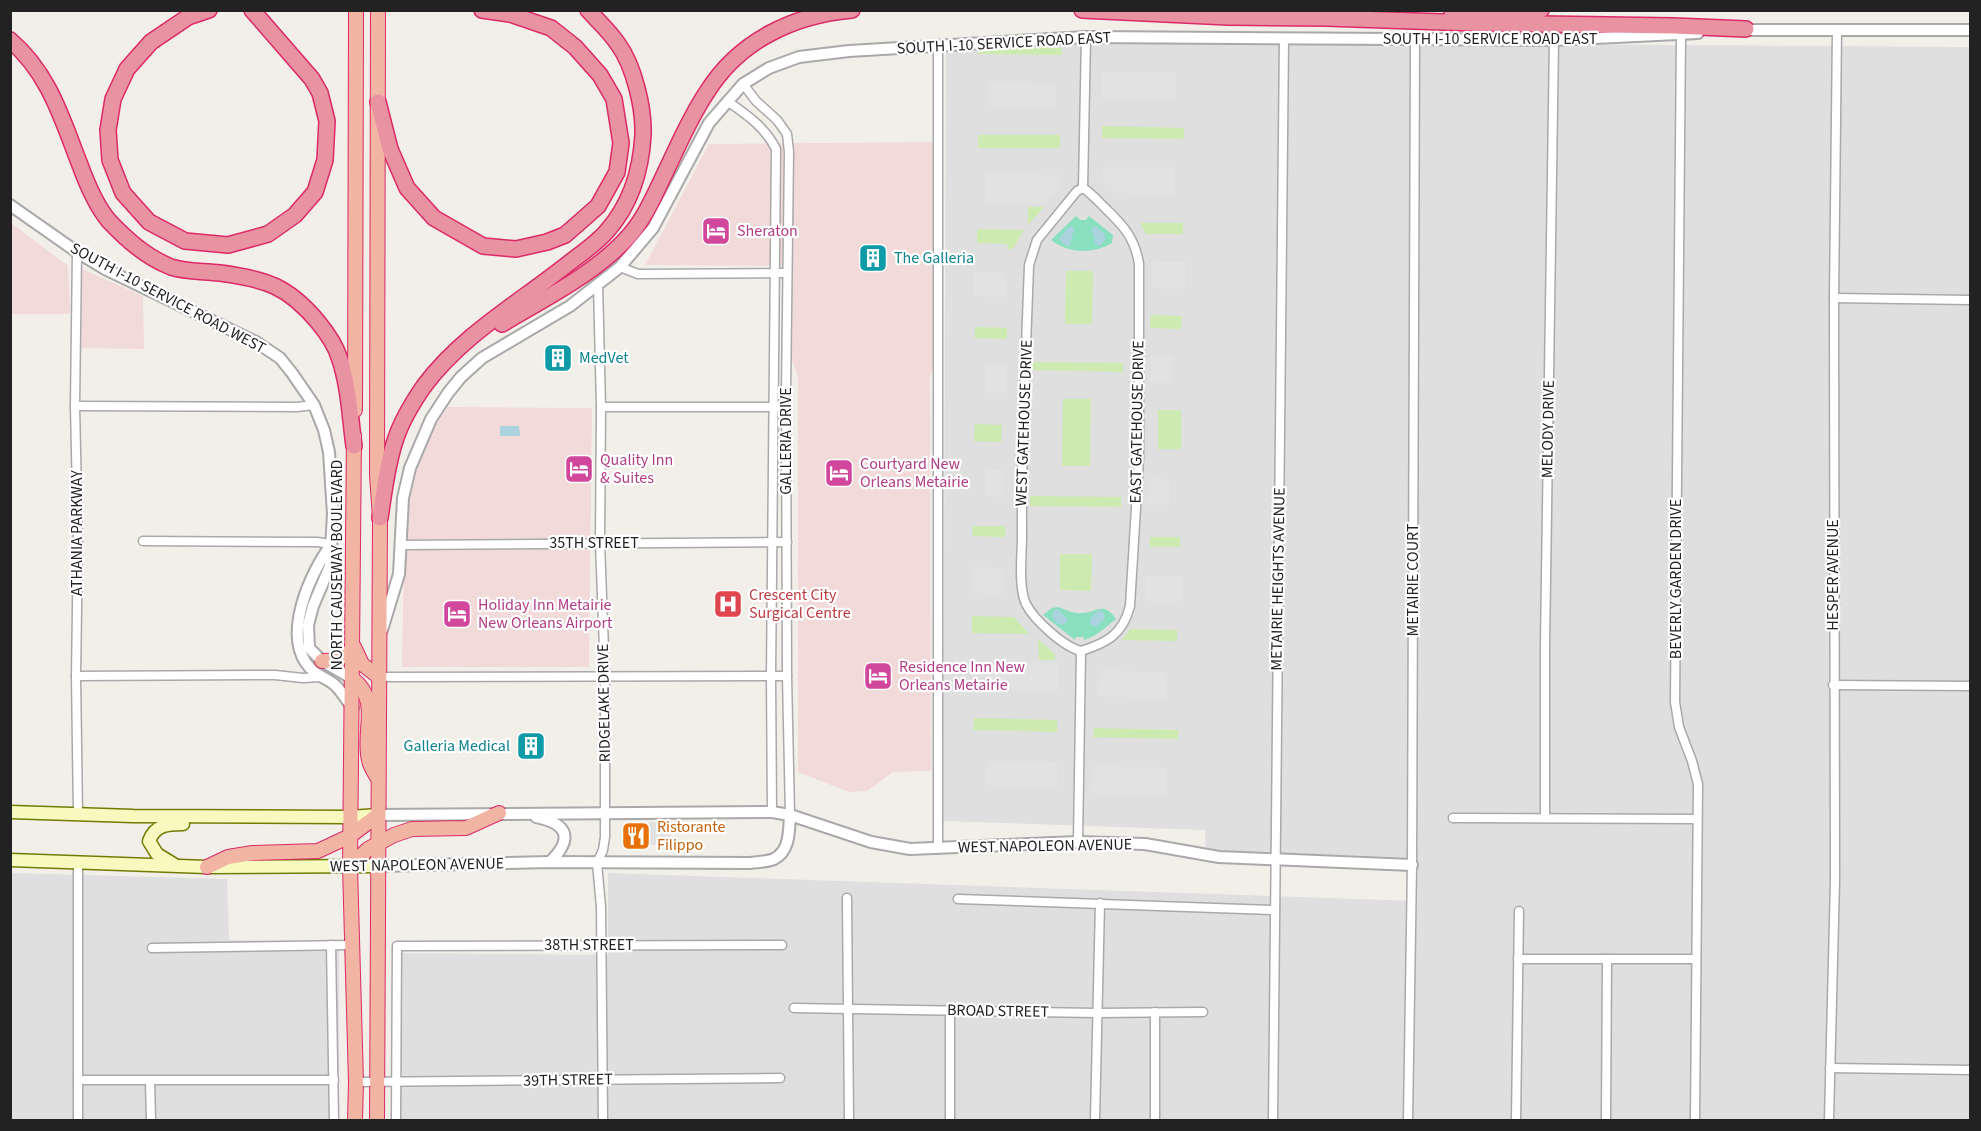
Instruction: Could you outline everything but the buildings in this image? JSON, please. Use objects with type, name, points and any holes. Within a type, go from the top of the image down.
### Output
[{"type":"highway","points":[[209,10],[188,17],[151,42],[127,69],[113,99],[108,130],[110,160],[123,193],[149,222],[185,241],[228,245],[268,234],[295,215],[315,192],[325,160],[327,122],[320,93],[312,79],[252,10]]},
{"type":"highway","name":"NORTH CAUSEWAY BOULEVARD","points":[[355,1120],[350,817],[353,680],[356,10]]},
{"type":"highway","points":[[377,1120],[380,518],[377,475],[378,10]]},
{"type":"highway","points":[[378,102],[390,149],[407,188],[434,218],[483,246],[516,249],[547,242],[565,235],[598,206],[617,172],[621,143],[614,99],[600,75],[575,47],[551,28],[510,14],[482,10]]},
{"type":"highway","points":[[380,518],[396,438],[424,386],[444,362],[491,321],[560,270],[607,231],[625,204],[638,174],[643,123],[626,56],[607,30],[588,10]]},
{"type":"highway","points":[[463,346],[571,282],[604,260],[630,235],[649,207],[707,92],[728,65],[758,39],[796,20],[852,10]]},
{"type":"highway","points":[[1082,10],[1228,17],[1746,29]]},
{"type":"highway","points":[[1326,18],[1541,10]]},
{"type":"highway","points":[[10,40],[25,52],[51,90],[86,182],[98,205],[108,219],[137,249],[172,267],[265,281],[304,304],[325,330],[339,356],[345,378],[354,446]]},
{"type":"highway","points":[[322,661],[339,659],[352,646],[368,670],[379,677]]},
{"type":"highway","points":[[353,680],[363,687],[368,699],[369,759],[379,782]]},
{"type":"highway","points":[[350,867],[378,842],[412,829],[466,828],[499,813]]},
{"type":"highway","points":[[207,867],[228,857],[253,853],[318,851],[350,836],[378,816]]},
{"type":"main road","name":"WEST NAPOLEON AVENUE","points":[[10,812],[78,815],[378,816]]},
{"type":"main road","points":[[176,865],[152,849],[149,841],[152,832],[160,826],[252,823],[266,817]]},
{"type":"main road","name":"WEST NAPOLEON AVENUE","points":[[10,860],[207,867],[379,866]]},
{"type":"street","name":"SOUTH I-10 SERVICE ROAD EAST","points":[[379,642],[399,574],[403,498],[410,468],[431,419],[448,393],[461,377],[482,358],[570,306],[620,267],[652,228],[709,123],[743,84],[770,68],[799,57],[849,51],[1086,37],[1554,40],[1746,29],[1971,30]]},
{"type":"street","name":"HESPER AVENUE","points":[[1829,1120],[1835,880],[1834,298],[1838,30]]},
{"type":"street","name":"BEVERLY GARDEN DRIVE","points":[[1681,34],[1675,702],[1679,726],[1698,784],[1695,1120]]},
{"type":"street","points":[[1083,188],[1086,37]]},
{"type":"street","name":"METAIRIE HEIGHTS AVENUE","points":[[1273,1120],[1284,38]]},
{"type":"street","name":"METAIRIE COURT","points":[[1408,1120],[1412,865],[1415,39]]},
{"type":"street","name":"MELODY DRIVE","points":[[1545,818],[1545,645],[1554,40]]},
{"type":"street","points":[[938,46],[938,848]]},
{"type":"street","name":"GALLERIA DRIVE","points":[[743,84],[787,134],[789,152],[786,407],[790,815]]},
{"type":"street","name":"GALLERIA DRIVE","points":[[727,101],[755,121],[776,149],[771,676],[772,812]]},
{"type":"street","name":"WEST GATEHOUSE DRIVE","points":[[1081,651],[1062,642],[1035,617],[1026,604],[1022,587],[1021,501],[1029,265],[1037,240],[1044,230],[1077,191],[1083,188]]},
{"type":"street","name":"EAST GATEHOUSE DRIVE","points":[[1081,651],[1099,645],[1111,637],[1121,629],[1127,618],[1130,606],[1138,458],[1137,251],[1125,227],[1092,193],[1083,188]]},
{"type":"street","name":"SOUTH I-10 SERVICE ROAD WEST","points":[[10,205],[76,252],[105,269],[256,342],[280,358],[292,373],[314,405],[324,430],[329,452],[333,514],[330,566],[313,606],[308,625],[309,648],[322,661],[353,680]]},
{"type":"street","name":"ATHANIA PARKWAY","points":[[76,252],[78,815]]},
{"type":"street","points":[[620,267],[638,274],[786,273]]},
{"type":"street","name":"RIDGELAKE DRIVE","points":[[598,284],[601,407],[600,543],[605,676],[605,814],[603,850],[597,863],[601,907],[603,1120]]},
{"type":"street","points":[[1834,298],[1971,300]]},
{"type":"street","points":[[75,406],[297,407],[314,405]]},
{"type":"street","points":[[601,407],[786,407]]},
{"type":"street","points":[[144,542],[317,542],[331,544]]},
{"type":"street","name":"35TH STREET","points":[[401,545],[787,542]]},
{"type":"street","name":"SOUTH I-10 SERVICE ROAD WEST","points":[[331,544],[319,561],[302,600],[298,634],[301,654],[310,668],[335,685],[352,708]]},
{"type":"street","points":[[1078,842],[1081,651]]},
{"type":"street","points":[[76,676],[275,675],[321,677]]},
{"type":"street","points":[[379,677],[787,676]]},
{"type":"street","points":[[1833,686],[1971,686]]},
{"type":"street","name":"WEST NAPOLEON AVENUE","points":[[378,816],[772,812],[790,815],[871,842],[910,849],[1078,842],[1145,844],[1219,857],[1412,865]]},
{"type":"street","points":[[519,814],[545,819],[560,826],[566,837],[565,845],[550,862]]},
{"type":"street","name":"WEST NAPOLEON AVENUE","points":[[379,866],[550,862],[750,863],[774,859],[784,849],[788,840],[790,815]]},
{"type":"street","points":[[1453,818],[1697,819]]},
{"type":"street","points":[[78,863],[78,1120]]},
{"type":"street","points":[[847,898],[849,1120]]},
{"type":"street","points":[[958,898],[1275,910]]},
{"type":"street","points":[[1095,1120],[1100,903]]},
{"type":"street","points":[[1516,1120],[1519,911]]},
{"type":"street","points":[[331,945],[334,1120]]},
{"type":"street","points":[[152,948],[351,945]]},
{"type":"street","name":"38TH STREET","points":[[396,1082],[397,946],[782,945]]},
{"type":"street","points":[[1518,959],[1696,958]]},
{"type":"street","points":[[1606,1120],[1607,959]]},
{"type":"street","name":"BROAD STREET","points":[[794,1008],[1097,1013],[1203,1012]]},
{"type":"street","points":[[950,1010],[950,1120]]},
{"type":"street","points":[[1155,1012],[1155,1120]]},
{"type":"street","points":[[1830,1068],[1971,1070]]},
{"type":"street","name":"39TH STREET","points":[[356,1082],[780,1078]]},
{"type":"street","points":[[78,1080],[334,1080]]},
{"type":"street","points":[[150,1081],[151,1120]]},
{"type":"street","points":[[396,1082],[396,1120]]},
{"type":"shaded area","points":[[946,40],[1970,47],[1970,1120],[394,1120],[393,953],[608,955],[608,873],[1416,901],[1416,858],[1206,850],[1205,830],[943,821]]},
{"type":"shaded area","points":[[1102,72],[1176,73],[1176,100],[1101,99]]},
{"type":"shaded area","points":[[989,82],[1056,84],[1056,107],[988,106]]},
{"type":"shaded area","points":[[943,142],[943,354],[930,375],[931,771],[893,772],[867,791],[849,792],[798,772],[798,376],[790,355],[790,266],[645,265],[709,144]]},
{"type":"shaded area","points":[[1103,167],[1174,167],[1174,194],[1113,193],[1113,187],[1103,180]]},
{"type":"shaded area","points":[[986,174],[1060,175],[1060,186],[1046,204],[985,202]]},
{"type":"shaded area","points":[[10,222],[68,266],[70,314],[11,314]]},
{"type":"shaded area","points":[[1153,262],[1185,262],[1185,289],[1152,288]]},
{"type":"shaded area","points":[[82,269],[143,296],[144,349],[81,348]]},
{"type":"shaded area","points":[[975,272],[1005,273],[1005,297],[974,296]]},
{"type":"shaded area","points":[[1151,356],[1172,356],[1172,383],[1150,382]]},
{"type":"shaded area","points":[[986,365],[1007,366],[1006,393],[985,393]]},
{"type":"shaded area","points":[[448,407],[592,408],[589,667],[402,667],[407,498],[424,442]]},
{"type":"shaded area","points":[[986,470],[1005,470],[1003,497],[985,496]]},
{"type":"shaded area","points":[[1148,478],[1169,479],[1169,505],[1147,505]]},
{"type":"shaded area","points":[[973,567],[1004,568],[1004,594],[972,593]]},
{"type":"shaded area","points":[[1147,576],[1182,576],[1181,602],[1147,601]]},
{"type":"shaded area","points":[[987,663],[1058,663],[1058,690],[987,689]]},
{"type":"shaded area","points":[[1100,670],[1167,673],[1166,699],[1098,696]]},
{"type":"shaded area","points":[[987,761],[1057,762],[1057,787],[987,786]]},
{"type":"shaded area","points":[[1092,766],[1166,768],[1165,796],[1091,794]]},
{"type":"shaded area","points":[[649,822],[670,823],[670,845],[649,845]]},
{"type":"shaded area","points":[[11,873],[227,879],[229,940],[339,941],[339,1120],[11,1120]]},
{"type":"green space","points":[[1038,44],[1062,48],[1062,55],[978,54],[978,46]]},
{"type":"green space","points":[[1102,126],[1184,128],[1184,139],[1102,138]]},
{"type":"green space","points":[[978,135],[1060,135],[1060,148],[978,148]]},
{"type":"green space","points":[[1028,207],[1044,207],[1028,225]]},
{"type":"green space","points":[[1076,216],[1080,220],[1086,220],[1089,216],[1113,235],[1112,243],[1105,247],[1081,251],[1065,248],[1051,240]]},
{"type":"green space","points":[[1140,223],[1183,223],[1183,234],[1146,234]]},
{"type":"green space","points":[[977,229],[1024,230],[1013,249],[1008,249],[1007,244],[977,243]]},
{"type":"green space","points":[[1066,271],[1093,271],[1092,324],[1065,324]]},
{"type":"green space","points":[[1151,315],[1182,316],[1181,329],[1150,328]]},
{"type":"green space","points":[[975,327],[1007,328],[1007,339],[975,338]]},
{"type":"green space","points":[[1032,362],[1123,363],[1123,372],[1032,370]]},
{"type":"green space","points":[[1063,399],[1091,399],[1090,466],[1062,466]]},
{"type":"green space","points":[[1158,410],[1181,410],[1181,449],[1158,449]]},
{"type":"green space","points":[[975,424],[1002,425],[1001,442],[974,441]]},
{"type":"green space","points":[[1030,496],[1121,497],[1121,507],[1030,506]]},
{"type":"green space","points":[[973,526],[1005,526],[1005,537],[972,536]]},
{"type":"green space","points":[[1150,537],[1180,537],[1180,547],[1150,547]]},
{"type":"green space","points":[[1060,554],[1092,554],[1091,591],[1060,590]]},
{"type":"green space","points":[[1058,607],[1078,613],[1103,609],[1116,619],[1093,636],[1084,640],[1084,637],[1076,637],[1075,640],[1043,615],[1052,608]]},
{"type":"green space","points":[[972,616],[1014,617],[1029,634],[972,633]]},
{"type":"green space","points":[[1130,629],[1177,630],[1177,641],[1122,640]]},
{"type":"green space","points":[[1038,639],[1055,654],[1055,660],[1039,660]]},
{"type":"green space","points":[[974,718],[1057,720],[1057,732],[973,730]]},
{"type":"green space","points":[[1094,728],[1178,730],[1178,739],[1093,737]]},
{"type":"water","points":[[1094,226],[1105,235],[1105,240],[1100,246],[1095,244],[1091,231]]},
{"type":"water","points":[[1069,227],[1074,229],[1068,246],[1059,238]]},
{"type":"water","points":[[500,426],[519,426],[520,436],[500,436]]},
{"type":"water","points":[[1058,609],[1067,619],[1063,625],[1058,624],[1052,617],[1053,611]]},
{"type":"water","points":[[1101,610],[1105,619],[1097,626],[1091,625],[1091,617]]},
{"type":"place","name":"Sheraton","points":[[716,231]]},
{"type":"place","name":"The Galleria","points":[[873,258]]},
{"type":"place","name":"MedVet","points":[[558,358]]},
{"type":"place","name":"Quality Inn & Suites","points":[[579,469]]},
{"type":"place","name":"Courtyard New Orleans Metairie","points":[[839,473]]},
{"type":"place","name":"Crescent City Surgical Centre","points":[[728,604]]},
{"type":"place","name":"Holiday Inn Metairie New Orleans Airport","points":[[457,614]]},
{"type":"place","name":"Residence Inn New Orleans Metairie","points":[[878,676]]},
{"type":"place","name":"Galleria Medical","points":[[531,746]]},
{"type":"place","name":"Ristorante Filippo","points":[[636,836]]}]
